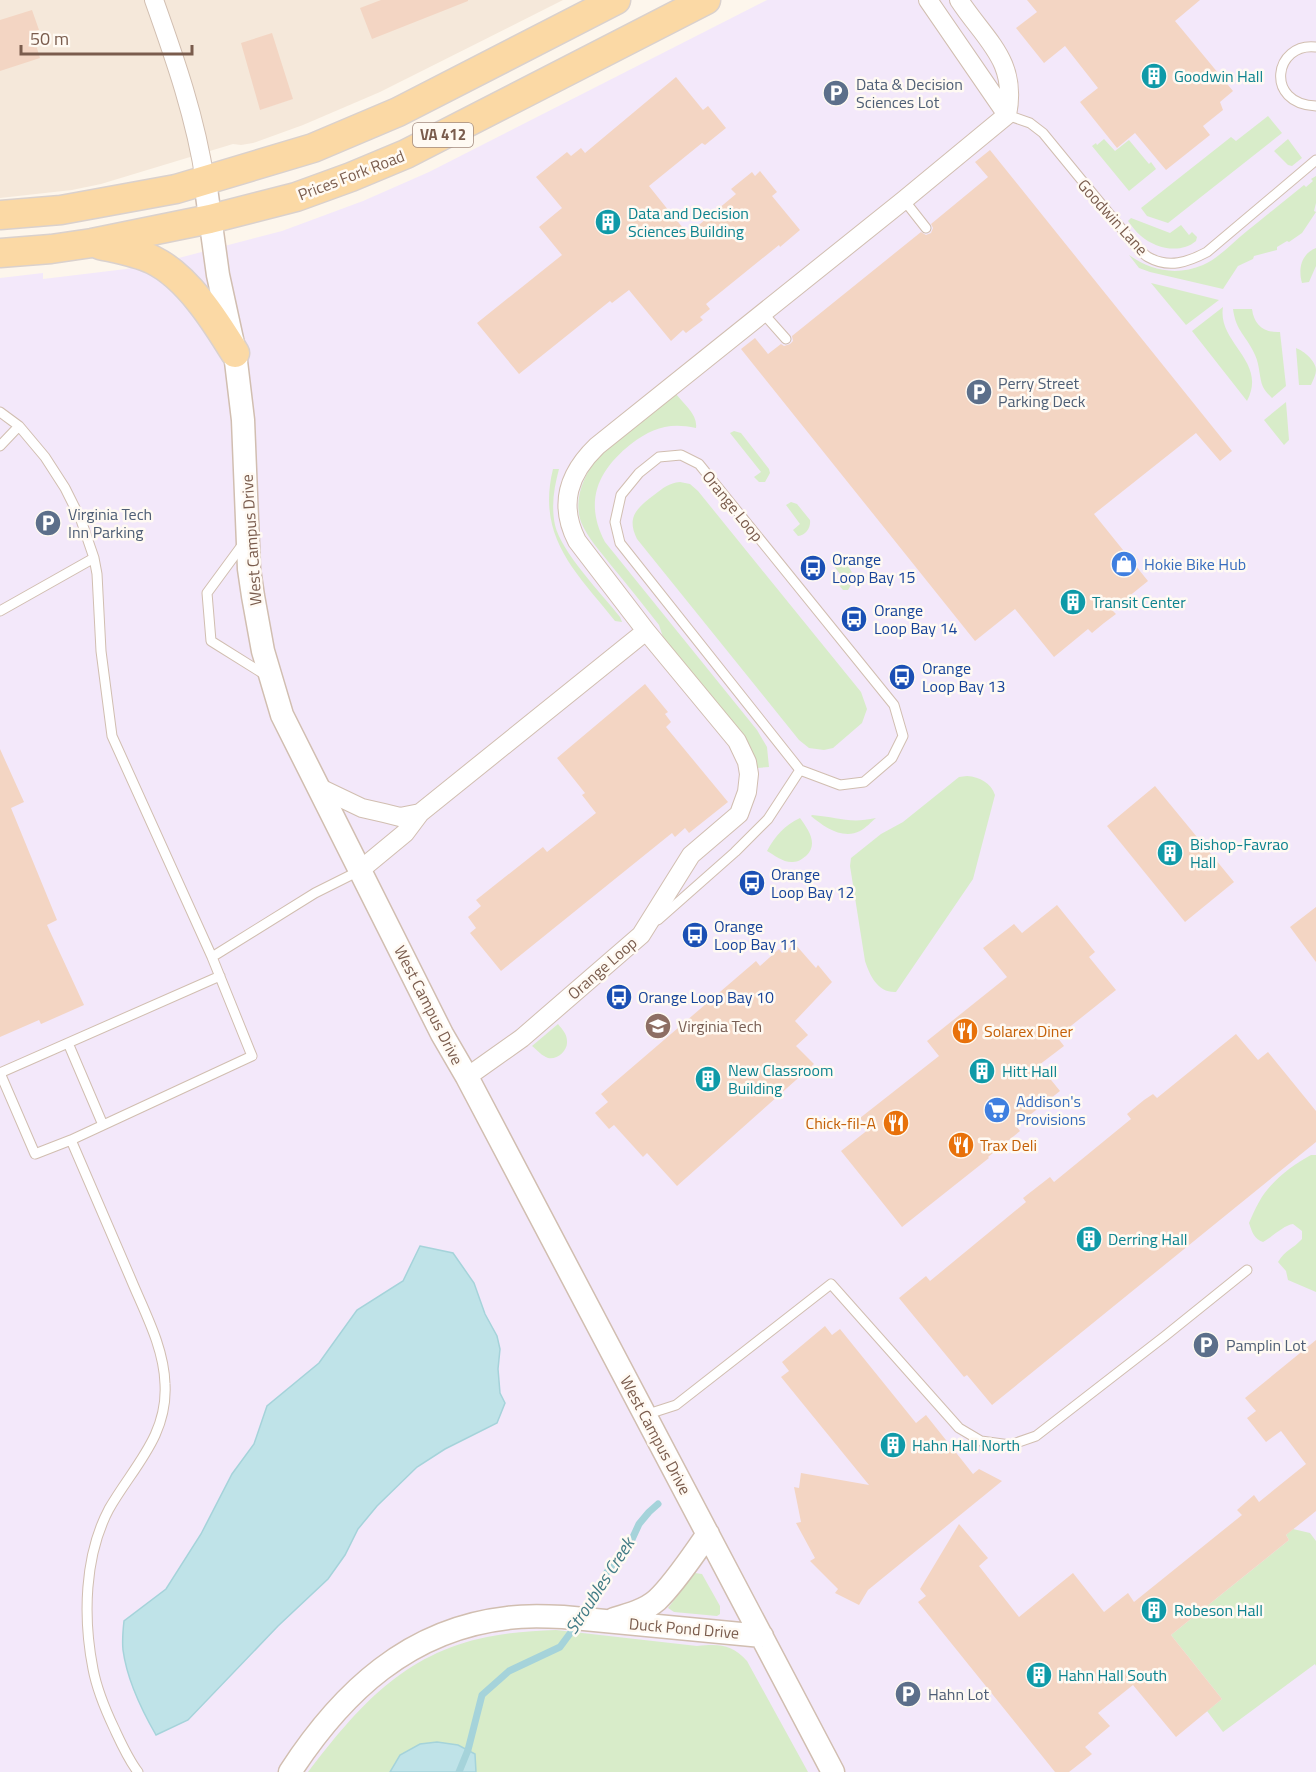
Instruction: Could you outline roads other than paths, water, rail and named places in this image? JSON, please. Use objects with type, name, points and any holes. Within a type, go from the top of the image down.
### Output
[{"type":"main road","name":"VA 412","points":[[0,215],[61,210],[176,189],[313,148],[407,107],[616,0]]},
{"type":"main road","name":"Prices Fork Road","points":[[0,253],[92,243],[210,219],[296,197],[406,154],[706,0]]},
{"type":"main road","points":[[92,243],[127,251],[154,261],[171,273],[187,287],[235,353]]},
{"type":"street","points":[[154,0],[200,144],[205,181]]},
{"type":"street","points":[[928,0],[1007,115]]},
{"type":"street","points":[[641,935],[691,855],[738,814],[747,792],[749,774],[747,762],[737,741],[583,550],[572,532],[567,508],[569,488],[585,457],[597,446],[1007,115],[1010,102],[1008,75],[1001,57],[959,0]]},
{"type":"street","name":"West Campus Drive","points":[[205,181],[218,275],[235,353],[243,420],[253,596],[263,651],[282,715],[442,1034],[467,1077],[833,1772]]},
{"type":"street","points":[[359,871],[405,833],[420,813],[646,631]]},
{"type":"street","points":[[318,787],[362,808],[400,817],[420,813]]},
{"type":"street","name":"Orange Loop","points":[[467,1077],[522,1038],[641,935]]},
{"type":"street","name":"Duck Pond Drive","points":[[607,1621],[631,1615],[656,1601],[708,1534]]},
{"type":"street","name":"Duck Pond Drive","points":[[290,1772],[298,1758],[344,1701],[365,1681],[387,1663],[419,1644],[452,1630],[488,1621],[534,1616],[762,1636]]},
{"type":"lane","points":[[1316,47],[1301,48],[1290,55],[1282,65],[1280,78],[1284,91],[1292,100],[1304,106],[1316,106]]},
{"type":"lane","name":"Goodwin Lane","points":[[1007,115],[1030,123],[1043,133],[1134,244],[1149,257],[1168,263],[1188,262],[1207,252],[1316,160]]},
{"type":"lane","points":[[904,200],[926,228]]},
{"type":"lane","points":[[762,312],[786,339]]},
{"type":"lane","points":[[0,412],[19,426],[45,457],[65,488],[81,520],[94,558],[99,592],[101,651],[112,736],[212,957],[220,976],[252,1056],[71,1140],[35,1154],[0,1073],[220,976]]},
{"type":"lane","points":[[0,447],[19,426]]},
{"type":"lane","name":"Orange Loop","points":[[681,455],[699,464],[894,705],[903,736],[892,758],[864,782],[840,785],[800,770],[620,543],[615,522],[621,495],[639,473],[659,458],[681,455]]},
{"type":"lane","points":[[248,537],[207,593],[211,641],[272,679]]},
{"type":"lane","points":[[0,611],[94,558]]},
{"type":"lane","name":"Orange Loop","points":[[641,935],[735,852],[768,819],[800,770]]},
{"type":"lane","points":[[212,957],[315,894],[359,871]]},
{"type":"lane","points":[[68,1043],[103,1125]]},
{"type":"lane","points":[[71,1140],[149,1323],[162,1360],[165,1384],[159,1429],[149,1449],[108,1511],[101,1527],[94,1548],[88,1597],[89,1645],[93,1671],[100,1695],[120,1742],[138,1772]]},
{"type":"lane","points":[[645,1415],[676,1405],[831,1284],[958,1428],[981,1441],[1010,1445],[1036,1436],[1247,1270]]},
{"type":"water","points":[[420,1246],[453,1253],[474,1283],[485,1314],[497,1336],[500,1349],[498,1369],[500,1393],[505,1403],[497,1423],[445,1449],[417,1467],[377,1506],[358,1529],[345,1555],[328,1579],[278,1626],[188,1720],[156,1735],[131,1683],[123,1646],[124,1621],[166,1589],[201,1534],[232,1474],[254,1444],[267,1406],[319,1363],[357,1310],[403,1281]]},
{"type":"water","points":[[437,1742],[458,1745],[475,1754],[476,1772],[390,1772],[400,1755],[420,1744]]},
{"type":"waterway","name":"Stroubles Creek","points":[[583,1615],[607,1572],[628,1548],[639,1524],[658,1504]]},
{"type":"waterway","name":"Stroubles Creek","points":[[459,1772],[468,1750],[482,1695],[509,1671],[560,1647],[577,1624]]},
{"type":"place","name":"Goodwin Hall","points":[[1154,76]]},
{"type":"place","name":"Data & Decision Sciences Lot","points":[[836,93]]},
{"type":"place","name":"Data and Decision Sciences Building","points":[[608,222]]},
{"type":"place","name":"Perry Street Parking Deck","points":[[979,392]]},
{"type":"place","name":"Virginia Tech Inn Parking","points":[[48,523]]},
{"type":"place","name":"Hokie Bike Hub","points":[[1124,564]]},
{"type":"place","name":"Orange Loop Bay 15","points":[[813,568]]},
{"type":"place","name":"Transit Center","points":[[1073,602]]},
{"type":"place","name":"Orange Loop Bay 14","points":[[854,619]]},
{"type":"place","name":"Orange Loop Bay 13","points":[[902,677]]},
{"type":"place","name":"Bishop-Favrao Hall","points":[[1170,853]]},
{"type":"place","name":"Orange Loop Bay 12","points":[[752,883]]},
{"type":"place","name":"Orange Loop Bay 11","points":[[695,935]]},
{"type":"place","name":"Orange Loop Bay 10","points":[[619,997]]},
{"type":"place","name":"Virginia Tech","points":[[658,1026]]},
{"type":"place","name":"Solarex Diner","points":[[965,1031]]},
{"type":"place","name":"Hitt Hall","points":[[982,1071]]},
{"type":"place","name":"New Classroom Building","points":[[708,1079]]},
{"type":"place","name":"Addison's Provisions","points":[[997,1110]]},
{"type":"place","name":"Chick-fil-A","points":[[896,1123]]},
{"type":"place","name":"Trax Deli","points":[[961,1145]]},
{"type":"place","name":"Derring Hall","points":[[1089,1239]]},
{"type":"place","name":"Pamplin Lot","points":[[1206,1345]]},
{"type":"place","name":"Hahn Hall North","points":[[893,1445]]},
{"type":"place","name":"Robeson Hall","points":[[1154,1610]]},
{"type":"place","name":"Hahn Hall South","points":[[1039,1675]]},
{"type":"place","name":"Hahn Lot","points":[[908,1694]]}]
